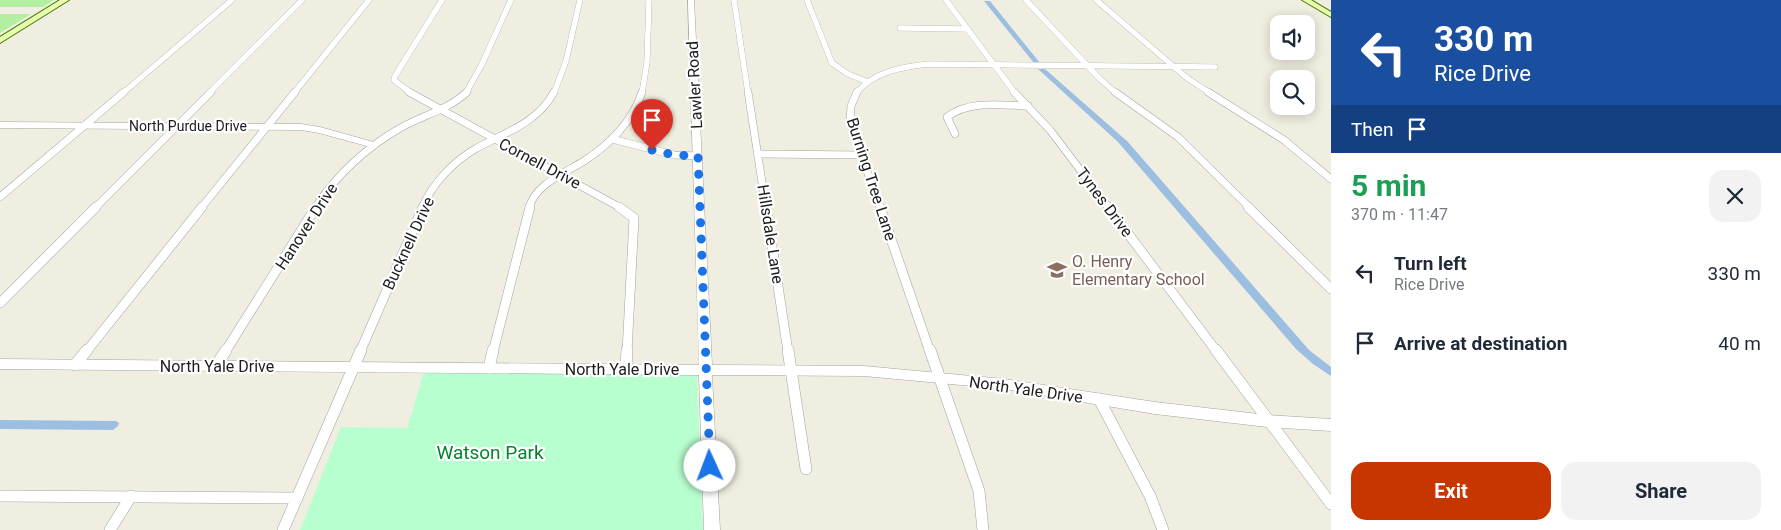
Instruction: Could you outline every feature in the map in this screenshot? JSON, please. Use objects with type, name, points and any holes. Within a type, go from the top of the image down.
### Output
[{"type":"main road","points":[[0,36],[58,0]]},
{"type":"main road","points":[[0,41],[65,0]]},
{"type":"main road","points":[[1306,0],[1331,7]]},
{"type":"main road","points":[[1319,4],[1331,13]]},
{"type":"street","points":[[0,197],[232,0]]},
{"type":"street","points":[[0,303],[302,0]]},
{"type":"street","points":[[75,365],[369,0]]},
{"type":"street","name":"Cornell Drive","points":[[442,0],[394,80],[402,88],[561,174],[625,210],[634,218],[626,369]]},
{"type":"street","name":"Hanover Drive","points":[[216,366],[330,186],[374,145],[402,127],[466,94],[472,86],[511,0]]},
{"type":"street","name":"Bucknell Drive","points":[[283,530],[426,199],[438,180],[459,161],[473,151],[533,118],[551,97],[559,82],[580,0]]},
{"type":"street","points":[[489,368],[531,202],[546,184],[596,152],[612,139],[630,118],[642,95],[649,0]]},
{"type":"street","name":"Lawler Road","points":[[691,0],[712,530]]},
{"type":"street","name":"Hillsdale Lane","points":[[734,0],[806,469]]},
{"type":"street","points":[[808,0],[832,63],[848,74],[868,82]]},
{"type":"street","name":"Tynes Drive","points":[[946,0],[993,64],[1067,152],[1331,504]]},
{"type":"street","points":[[1026,0],[1088,66],[1123,99],[1167,128],[1191,149],[1331,289]]},
{"type":"street","points":[[1096,0],[1102,3],[1174,67],[1212,95],[1284,140],[1331,179]]},
{"type":"street","points":[[900,28],[967,28]]},
{"type":"street","name":"Burning Tree Lane","points":[[983,530],[979,491],[850,122],[849,107],[856,92],[868,82],[888,71],[914,66],[993,64],[1215,67]]},
{"type":"street","points":[[955,134],[947,117],[957,109],[975,106],[1028,106]]},
{"type":"street","name":"North Purdue Drive","points":[[0,125],[267,126],[320,130],[374,145]]},
{"type":"street","points":[[612,139],[674,155],[698,156]]},
{"type":"street","points":[[758,154],[862,155]]},
{"type":"street","name":"North Yale Drive","points":[[0,364],[864,371],[1004,384],[1099,399],[1267,421],[1331,425]]},
{"type":"street","points":[[1099,399],[1150,496],[1163,530]]},
{"type":"street","points":[[0,496],[297,498]]},
{"type":"street","points":[[110,530],[131,496]]},
{"type":"green space","points":[[0,0],[54,0],[43,7],[0,7]]},
{"type":"green space","points":[[0,14],[31,14],[0,33]]},
{"type":"green space","name":"Watson Park","points":[[424,372],[697,375],[703,530],[300,530],[341,427],[407,428]]},
{"type":"water","points":[[984,1],[990,1],[1040,63],[1034,63]]},
{"type":"water","points":[[1038,69],[1045,69],[1128,142],[1309,350],[1331,367],[1331,376],[1296,349],[1118,142]]},
{"type":"water","points":[[0,420],[116,421],[119,423],[113,430],[0,429]]},
{"type":"place","name":"O. Henry Elementary School","points":[[1057,270]]},
{"type":"route","points":[[652,150],[674,155],[698,156],[710,466]]}]
